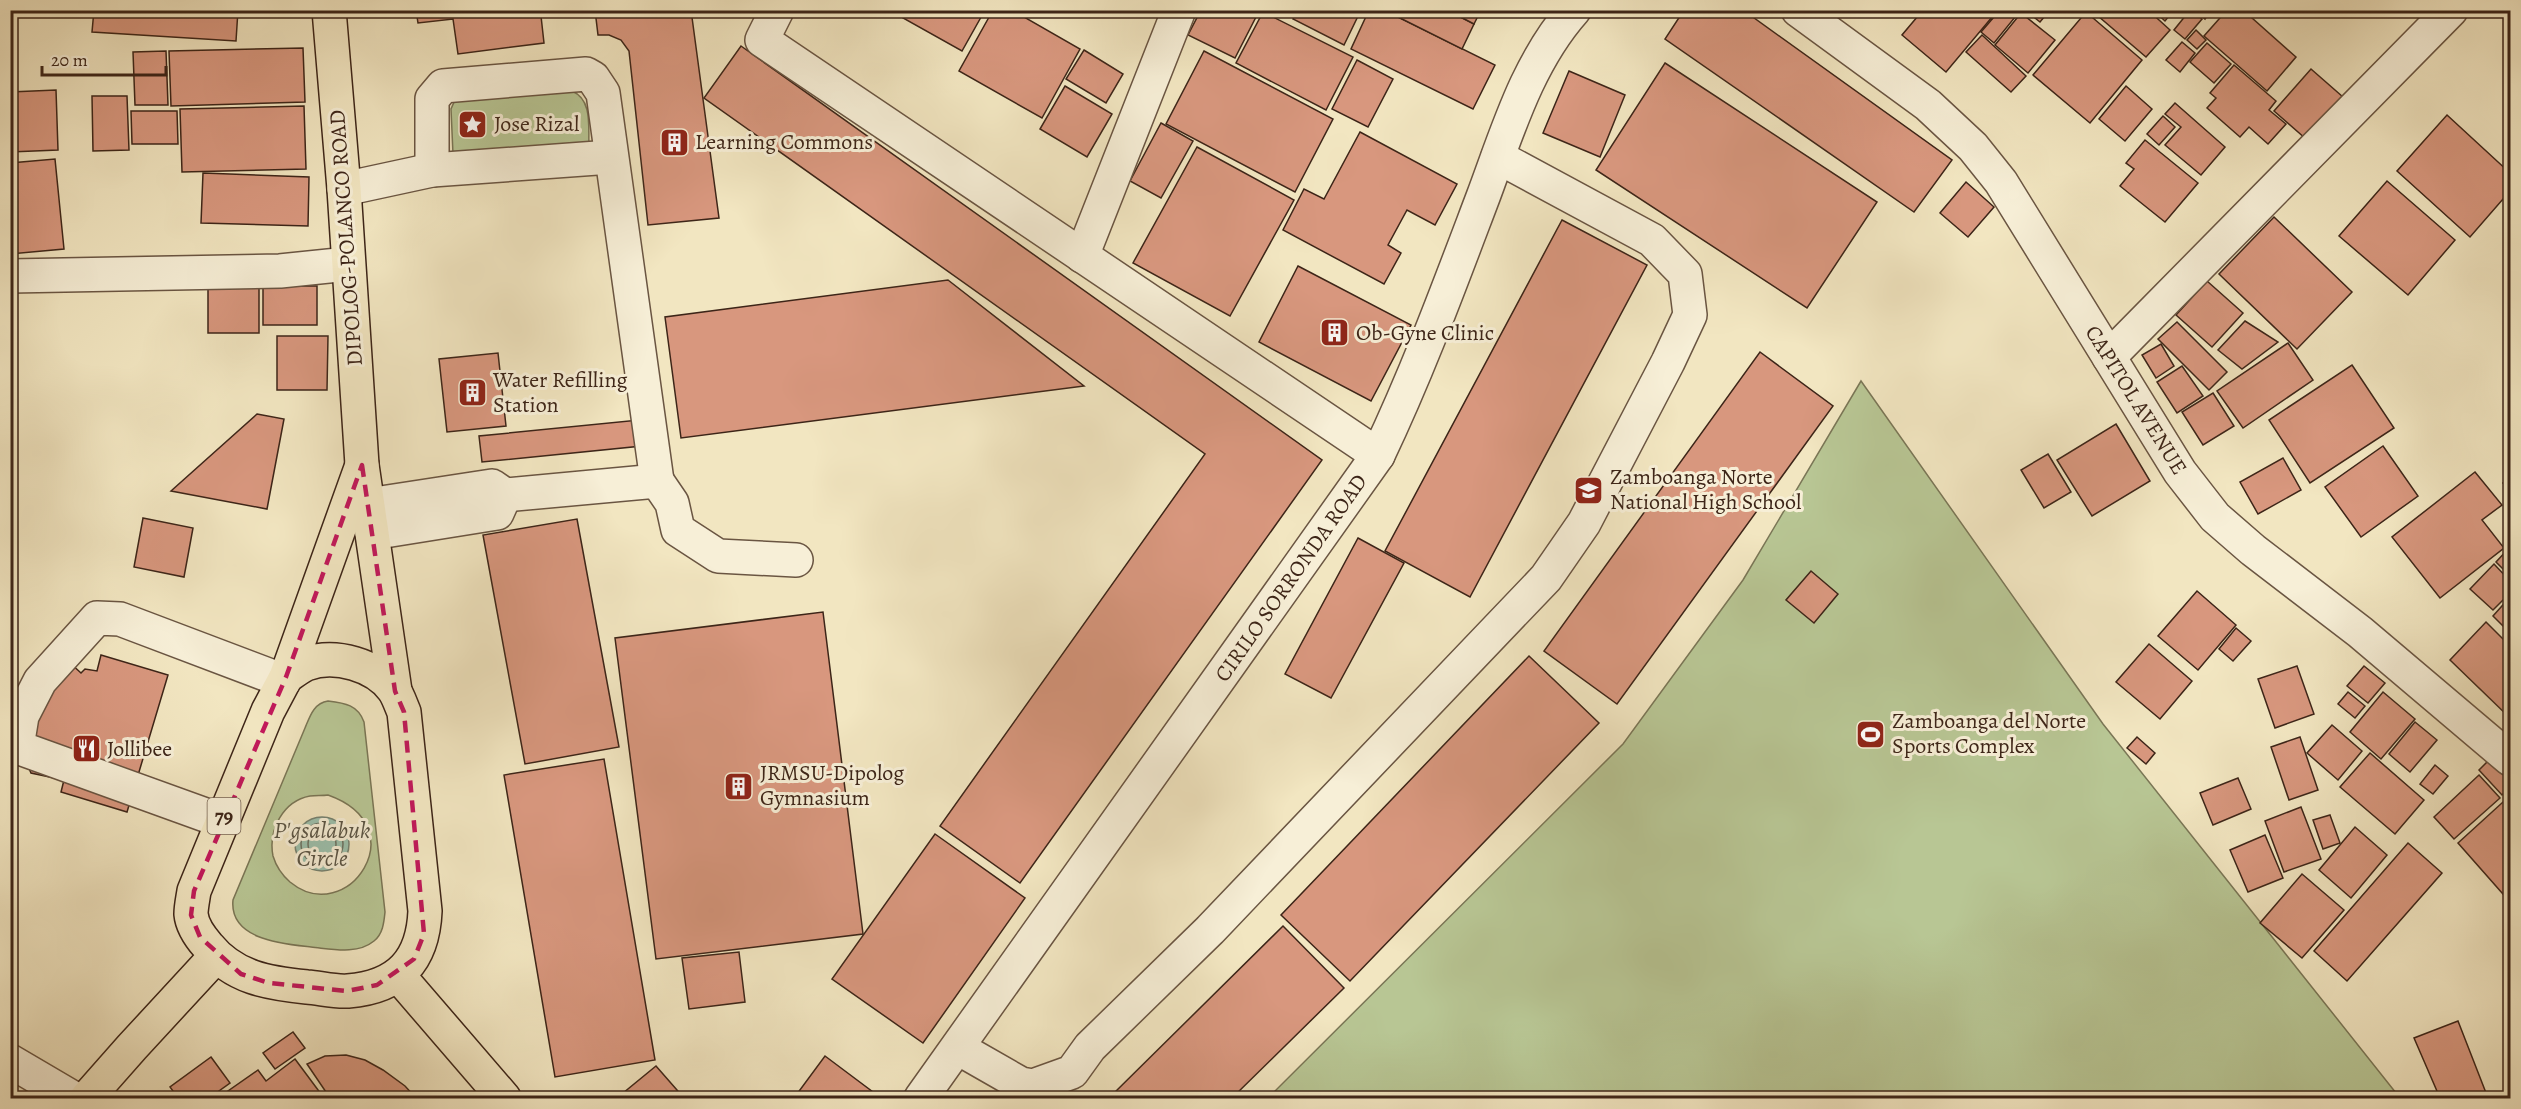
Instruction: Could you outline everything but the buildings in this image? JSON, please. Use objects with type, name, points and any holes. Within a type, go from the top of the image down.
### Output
[{"type":"main road","name":"DIPOLOG-POLANCO ROAD","points":[[328,10],[344,189],[362,465],[395,691]]},
{"type":"main road","points":[[285,679],[362,465]]},
{"type":"main road","name":"79","points":[[327,660],[356,664],[377,673],[395,691],[404,712],[425,911],[424,934],[414,958],[398,975],[377,985],[347,991],[280,984],[241,974],[216,956],[200,938],[191,915],[194,891],[268,711],[285,679],[305,664],[327,660]]},
{"type":"main road","points":[[87,1098],[216,956]]},
{"type":"main road","points":[[398,975],[504,1098]]},
{"type":"street","points":[[777,10],[762,40],[1378,455]]},
{"type":"street","points":[[1082,255],[1179,10]]},
{"type":"street","name":"CIRILO SORRONDA ROAD","points":[[921,1098],[1378,455],[1412,383],[1527,82],[1557,30],[1574,10]]},
{"type":"street","name":"CAPITOL AVENUE","points":[[1798,10],[1928,105],[1973,147],[2001,182],[2180,472],[2215,517],[2253,550],[2506,746]]},
{"type":"street","points":[[2109,357],[2451,10]]},
{"type":"street","points":[[432,170],[432,99],[443,86],[586,74],[593,78],[603,93],[657,481],[672,503],[678,530],[718,556],[796,560]]},
{"type":"street","points":[[344,189],[432,170],[611,157]]},
{"type":"street","points":[[957,1048],[1021,1084],[1033,1086],[1072,1072],[1090,1047],[1210,930],[1453,673],[1507,620],[1546,578],[1584,523],[1690,315],[1685,274],[1652,240],[1498,157]]},
{"type":"street","points":[[10,276],[244,272],[348,264]]},
{"type":"street","points":[[370,519],[497,513],[505,495],[657,481]]},
{"type":"street","points":[[222,821],[17,747],[22,716],[40,681],[97,618],[120,619],[285,679]]},
{"type":"street","points":[[10,1061],[72,1098]]},
{"type":"highlighted area","points":[[362,465],[395,691],[404,712],[424,934],[414,959],[377,985],[347,991],[269,983],[241,974],[200,937],[191,915],[194,891],[286,677]]},
{"type":"shaded area","points":[[572,91],[579,95],[586,107],[589,147],[453,154],[451,109],[455,100]]},
{"type":"shaded area","name":"Zamboanga del Norte Sports Complex","points":[[1861,381],[2103,724],[2400,1098],[1268,1098],[1623,744],[1743,580]]},
{"type":"shaded area","points":[[323,702],[350,706],[358,712],[364,722],[385,912],[382,928],[377,938],[367,945],[352,950],[300,946],[260,937],[249,932],[240,924],[234,913],[233,900],[309,719],[316,707]],"holes":[[[328,795],[355,810],[368,829],[371,849],[364,868],[351,884],[333,893],[312,893],[290,882],[276,863],[272,846],[275,827],[285,810],[300,799]]]},
{"type":"water","name":"P'gsalabuk Circle","points":[[317,817],[327,817],[337,821],[345,829],[349,844],[345,859],[337,867],[327,871],[317,871],[307,867],[299,859],[295,849],[295,839],[299,829],[307,821]]},
{"type":"place","name":"Jose Rizal","points":[[473,124]]},
{"type":"place","name":"Learning Commons","points":[[674,142]]},
{"type":"place","name":"Ob-Gyne Clinic","points":[[1335,333]]},
{"type":"place","name":"Water Refilling Station","points":[[472,393]]},
{"type":"place","name":"Zamboanga Norte National High School","points":[[1589,490]]},
{"type":"place","name":"Zamboanga del Norte Sports Complex","points":[[1871,734]]},
{"type":"place","name":"Jollibee","points":[[86,749]]},
{"type":"place","name":"JRMSU-Dipolog Gymnasium","points":[[739,786]]}]
